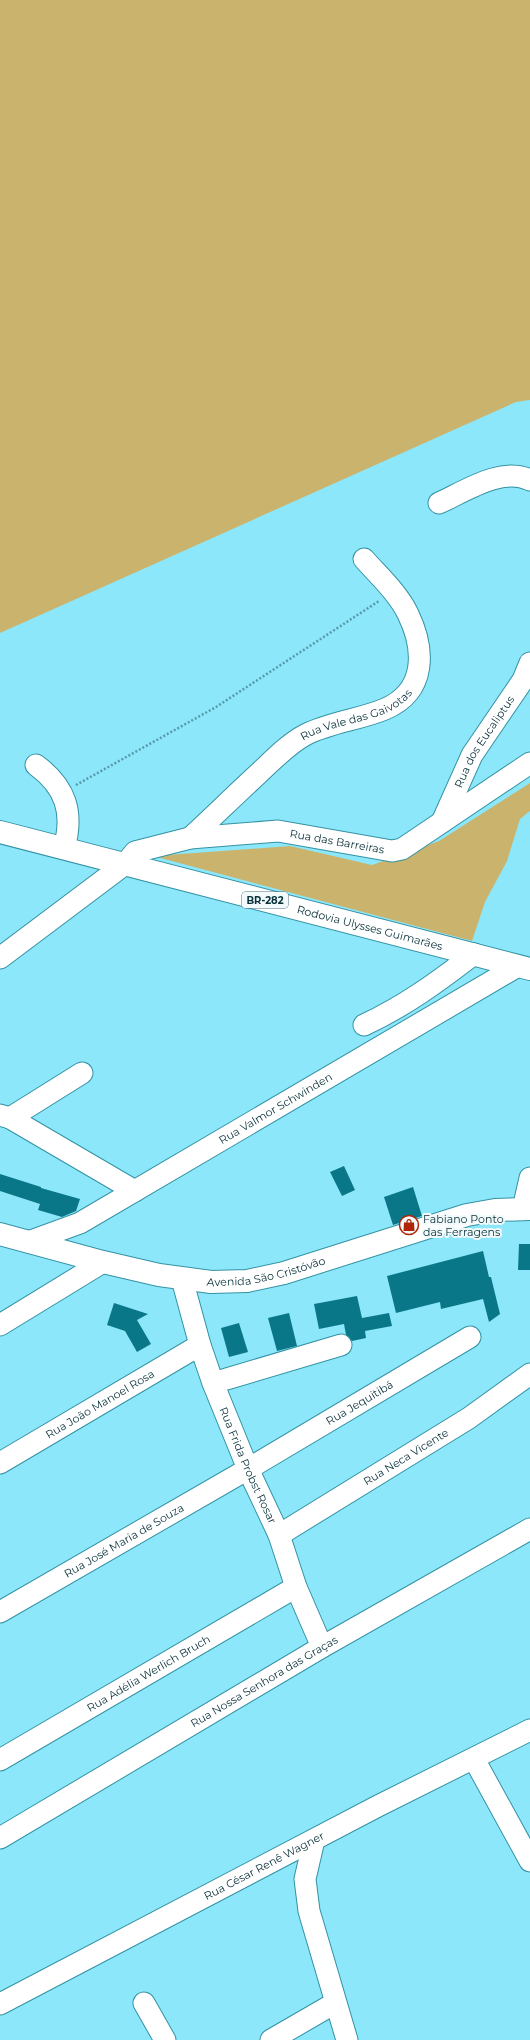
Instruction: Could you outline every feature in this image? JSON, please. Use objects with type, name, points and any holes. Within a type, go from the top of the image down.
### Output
[{"type":"main road","name":"Rodovia Ulysses Guimarães","points":[[0,832],[524,967]]},
{"type":"main road","name":"Avenida São Cristóvão","points":[[0,1234],[103,1262],[182,1279],[211,1282],[247,1281],[284,1273],[467,1215],[494,1210],[526,1209]]},
{"type":"street","points":[[438,503],[488,480],[506,476],[522,476],[530,480]]},
{"type":"street","name":"Rua Vale das Gaivotas","points":[[190,838],[278,756],[304,736],[329,726],[386,708],[401,699],[413,686],[418,674],[420,653],[416,633],[407,613],[394,593],[364,559]]},
{"type":"street","name":"Rua dos Eucaliptus","points":[[442,822],[472,755],[523,680],[530,663]]},
{"type":"street","name":"Rua das Barreiras","points":[[0,958],[125,864],[135,852],[190,838],[278,831],[392,851],[402,849],[411,845],[442,822],[530,763]]},
{"type":"street","points":[[36,765],[53,779],[62,793],[68,810],[68,833],[64,848]]},
{"type":"street","points":[[364,1025],[388,1014],[421,994],[474,954]]},
{"type":"street","name":"Rua Valmor Schwinden","points":[[28,1242],[80,1223],[524,967]]},
{"type":"street","points":[[5,1116],[82,1073]]},
{"type":"street","points":[[5,1116],[136,1191]]},
{"type":"street","points":[[526,1209],[530,1178]]},
{"type":"street","points":[[0,1325],[103,1262]]},
{"type":"street","name":"Rua Frida Probst Rosar","points":[[182,1279],[200,1345],[213,1382],[248,1469],[279,1535],[296,1587],[322,1648]]},
{"type":"street","name":"Rua Jequitibá","points":[[248,1469],[470,1337]]},
{"type":"street","name":"Rua João Manoel Rosa","points":[[0,1463],[200,1345]]},
{"type":"street","points":[[213,1382],[341,1346]]},
{"type":"street","name":"Rua Neca Vicente","points":[[279,1535],[469,1418],[530,1374]]},
{"type":"street","name":"Rua José Maria de Souza","points":[[0,1612],[248,1469]]},
{"type":"street","name":"Rua Nossa Senhora das Graças","points":[[0,1838],[322,1648],[530,1529]]},
{"type":"street","name":"Rua Adélia Werlich Bruch","points":[[0,1760],[296,1587]]},
{"type":"street","name":"Rua César Renê Wagner","points":[[0,2004],[378,1806],[530,1730]]},
{"type":"street","points":[[474,1759],[530,1861]]},
{"type":"street","points":[[314,1840],[305,1879],[309,1911],[347,2040]]},
{"type":"street","points":[[144,2003],[165,2040]]},
{"type":"street","points":[[271,2040],[335,2003]]},
{"type":"path","points":[[62,793],[216,707],[367,607],[394,593]]},
{"type":"shaded area","points":[[0,0],[530,0],[530,400],[516,402],[0,633]]},
{"type":"shaded area","points":[[530,783],[530,811],[520,819],[507,861],[485,902],[472,941],[153,856],[290,846],[372,865],[439,841]]},
{"type":"building","points":[[344,1166],[355,1190],[342,1196],[330,1172]]},
{"type":"building","points":[[0,1174],[80,1199],[76,1211],[62,1217],[38,1210],[40,1204],[0,1191]]},
{"type":"building","points":[[413,1187],[422,1216],[393,1225],[384,1197]]},
{"type":"building","points":[[519,1244],[530,1244],[530,1270],[518,1270]]},
{"type":"building","points":[[483,1251],[500,1314],[489,1322],[483,1299],[441,1309],[440,1302],[396,1313],[387,1276]]},
{"type":"building","points":[[357,1296],[362,1318],[389,1313],[392,1326],[365,1331],[366,1338],[352,1341],[346,1335],[344,1324],[319,1329],[314,1304]]},
{"type":"building","points":[[114,1303],[148,1314],[137,1320],[151,1344],[137,1352],[125,1331],[107,1325]]},
{"type":"building","points":[[289,1313],[297,1346],[277,1351],[268,1318]]},
{"type":"building","points":[[239,1323],[248,1352],[229,1357],[221,1328]]},
{"type":"place","name":"Fabiano Ponto das Ferragens","points":[[409,1225]]}]
